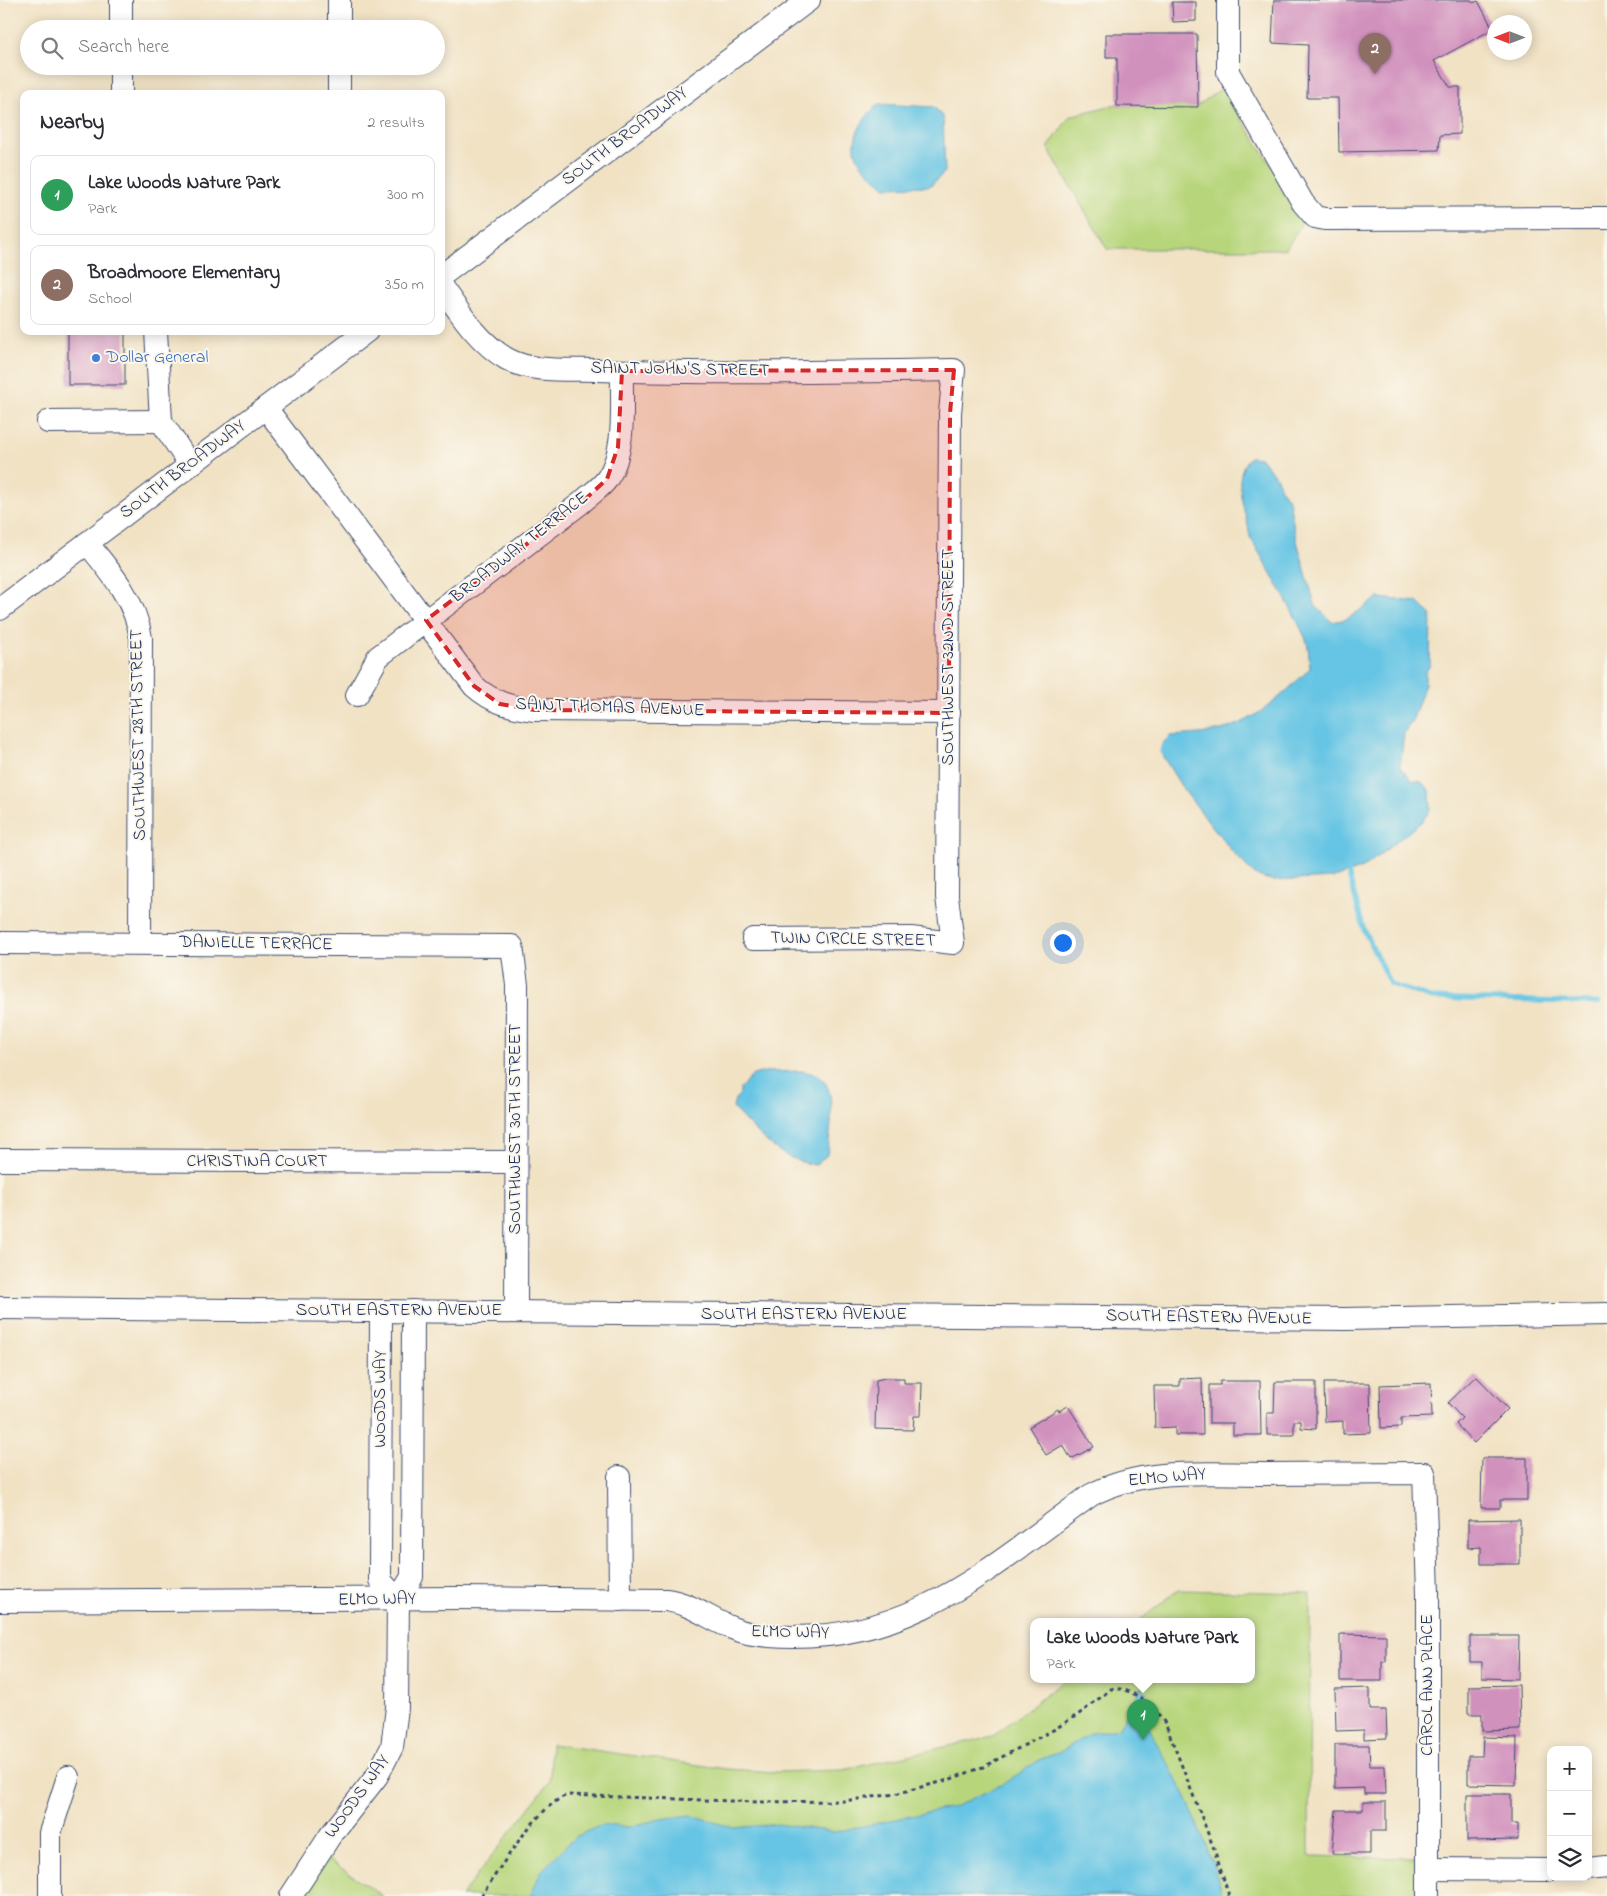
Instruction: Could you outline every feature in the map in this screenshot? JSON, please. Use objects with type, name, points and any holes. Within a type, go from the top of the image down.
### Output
[{"type":"street","points":[[121,0],[121,20]]},
{"type":"street","points":[[339,0],[339,20]]},
{"type":"street","name":"SOUTH BROADWAY","points":[[445,273],[809,0]]},
{"type":"street","points":[[1228,0],[1228,72],[1303,203],[1315,217],[1325,219],[1607,218]]},
{"type":"street","points":[[121,75],[121,90]]},
{"type":"street","points":[[339,75],[339,90]]},
{"type":"street","name":"SAINT JOHN'S STREET","points":[[445,291],[476,333],[493,349],[508,360],[527,366],[622,371],[954,370]]},
{"type":"street","points":[[156,335],[161,421],[190,465]]},
{"type":"street","name":"SOUTH BROADWAY","points":[[0,609],[362,335]]},
{"type":"street","name":"SOUTHWEST 32ND STREET","points":[[953,943],[947,897],[950,413],[954,370]]},
{"type":"street","name":"BROADWAY TERRACE","points":[[358,695],[378,657],[581,503],[606,479],[614,465],[618,447],[622,371]]},
{"type":"street","name":"SAINT THOMAS AVENUE","points":[[266,408],[474,686],[487,697],[515,707],[536,710],[949,713]]},
{"type":"street","points":[[48,422],[161,421]]},
{"type":"street","name":"SOUTHWEST 28TH STREET","points":[[87,543],[110,571],[133,606],[141,638],[140,942]]},
{"type":"street","name":"TWIN CIRCLE STREET","points":[[753,939],[911,938],[953,943]]},
{"type":"street","name":"DANIELLE TERRACE","points":[[0,943],[140,942],[512,946]]},
{"type":"street","name":"SOUTHWEST 30TH STREET","points":[[512,946],[517,984],[516,1312]]},
{"type":"street","name":"CHRISTINA COURT","points":[[0,1160],[515,1162]]},
{"type":"street","name":"SOUTH EASTERN AVENUE","points":[[0,1308],[1345,1320],[1607,1314]]},
{"type":"street","name":"WOODS WAY","points":[[381,1311],[380,1580],[398,1600]]},
{"type":"street","name":"WOODS WAY","points":[[291,1896],[330,1836],[378,1776],[392,1747],[397,1708],[398,1600],[412,1577],[413,1311]]},
{"type":"street","points":[[381,1404],[413,1398]]},
{"type":"street","name":"ELMO WAY","points":[[0,1600],[620,1600],[682,1602],[732,1628],[769,1636],[804,1636],[855,1632],[887,1623],[962,1588],[1091,1495],[1112,1484],[1125,1480],[1173,1474],[1424,1473]]},
{"type":"street","name":"CAROL ANN PLACE","points":[[1424,1473],[1428,1593],[1428,1896]]},
{"type":"street","points":[[619,1477],[620,1600]]},
{"type":"street","points":[[50,1896],[50,1833],[68,1777]]},
{"type":"street","points":[[1592,1868],[1607,1866]]},
{"type":"street","points":[[1428,1869],[1547,1870]]},
{"type":"path","points":[[481,1896],[513,1850],[545,1811],[567,1795],[759,1802],[844,1801],[878,1798],[966,1774],[1055,1729],[1111,1690],[1125,1689],[1161,1716],[1166,1725],[1214,1849],[1228,1896]]},
{"type":"highlighted area","points":[[954,370],[950,413],[949,713],[535,710],[500,704],[474,686],[426,620],[581,503],[607,479],[618,447],[622,371]]},
{"type":"green space","points":[[1222,88],[1305,218],[1286,249],[1107,249],[1048,148],[1070,116],[1121,103],[1199,105]]},
{"type":"green space","points":[[1178,1590],[1310,1593],[1309,1856],[1417,1858],[1416,1896],[461,1896],[550,1781],[551,1744],[727,1769],[775,1772],[843,1770],[993,1736],[1061,1683],[1255,1683],[1255,1618],[1143,1618]]},
{"type":"green space","points":[[325,1857],[383,1896],[301,1896]]},
{"type":"water","points":[[879,104],[934,107],[943,117],[945,172],[930,186],[885,187],[860,162],[855,146],[858,130],[867,116]]},
{"type":"water","points":[[1250,457],[1261,458],[1277,478],[1281,489],[1289,500],[1295,534],[1315,605],[1332,622],[1347,619],[1378,598],[1418,602],[1431,615],[1430,665],[1425,673],[1425,684],[1413,719],[1404,733],[1400,767],[1413,781],[1420,781],[1430,790],[1431,810],[1421,822],[1363,868],[1334,878],[1273,881],[1255,875],[1231,850],[1183,789],[1160,752],[1162,744],[1170,736],[1212,732],[1241,723],[1254,716],[1289,689],[1310,668],[1305,637],[1286,599],[1250,537],[1240,485],[1244,465]]},
{"type":"water","points":[[802,1071],[817,1075],[824,1080],[831,1099],[831,1124],[827,1155],[816,1165],[791,1158],[780,1152],[760,1136],[733,1108],[735,1099],[740,1094],[740,1089],[753,1075],[765,1072]]},
{"type":"water","points":[[1142,1687],[1146,1692],[1141,1714],[1183,1791],[1203,1837],[1220,1885],[1221,1896],[530,1896],[542,1870],[576,1836],[602,1825],[628,1827],[661,1819],[691,1815],[734,1828],[777,1824],[834,1832],[954,1807],[1003,1784],[1041,1759],[1060,1752],[1091,1733],[1118,1729]]},
{"type":"building","points":[[1274,0],[1471,0],[1473,3],[1478,1],[1487,18],[1487,32],[1434,61],[1450,87],[1460,87],[1460,134],[1440,135],[1439,150],[1339,152],[1338,98],[1307,98],[1308,45],[1272,43]]},
{"type":"building","points":[[1172,2],[1196,2],[1196,21],[1173,22]]},
{"type":"building","points":[[1106,34],[1197,34],[1198,107],[1117,106],[1117,57],[1106,57]]},
{"type":"building","name":"Dollar General","points":[[68,335],[125,335],[125,385],[68,385]]},
{"type":"building","points":[[1476,1376],[1508,1409],[1474,1443],[1456,1424],[1462,1418],[1448,1403]]},
{"type":"building","points":[[904,1378],[904,1383],[922,1383],[921,1416],[914,1416],[913,1430],[875,1429],[876,1380]]},
{"type":"building","points":[[1202,1378],[1203,1435],[1175,1435],[1175,1427],[1155,1428],[1154,1386],[1180,1386],[1180,1379]]},
{"type":"building","points":[[1220,1381],[1260,1381],[1261,1435],[1233,1435],[1233,1423],[1209,1423],[1209,1385],[1220,1385]]},
{"type":"building","points":[[1275,1382],[1316,1382],[1316,1429],[1301,1428],[1301,1421],[1294,1421],[1294,1435],[1267,1435],[1267,1413],[1274,1413]]},
{"type":"building","points":[[1324,1383],[1370,1383],[1371,1433],[1343,1434],[1343,1421],[1325,1422]]},
{"type":"building","points":[[1431,1383],[1432,1417],[1401,1418],[1401,1427],[1381,1428],[1380,1385]]},
{"type":"building","points":[[1068,1406],[1094,1447],[1071,1459],[1063,1445],[1046,1455],[1029,1427],[1058,1409],[1059,1411]]},
{"type":"building","points":[[1482,1458],[1527,1458],[1527,1500],[1500,1500],[1500,1508],[1481,1508]]},
{"type":"building","points":[[1520,1519],[1520,1564],[1481,1564],[1481,1547],[1468,1548],[1468,1520]]},
{"type":"building","points":[[1340,1634],[1386,1635],[1386,1662],[1382,1662],[1382,1681],[1340,1681]]},
{"type":"building","points":[[1470,1636],[1519,1636],[1518,1679],[1482,1678],[1482,1662],[1470,1662]]},
{"type":"building","points":[[1519,1685],[1520,1730],[1482,1731],[1482,1714],[1469,1714],[1469,1686]]},
{"type":"building","points":[[1370,1688],[1370,1710],[1386,1710],[1387,1738],[1364,1739],[1364,1730],[1336,1731],[1335,1689]]},
{"type":"building","points":[[1483,1737],[1517,1738],[1516,1785],[1468,1784],[1468,1756],[1482,1756]]},
{"type":"building","points":[[1335,1745],[1369,1745],[1370,1766],[1385,1766],[1386,1794],[1364,1794],[1364,1788],[1335,1789]]},
{"type":"building","points":[[1467,1794],[1511,1794],[1511,1824],[1518,1824],[1518,1840],[1467,1841]]},
{"type":"building","points":[[1363,1802],[1386,1802],[1386,1831],[1370,1831],[1370,1854],[1332,1854],[1336,1810],[1363,1810]]},
{"type":"waterway","points":[[1347,869],[1364,930],[1390,984],[1431,998],[1598,1003]]},
{"type":"place","name":"Broadmoore Elementary","points":[[1375,74]]},
{"type":"place","name":"Dollar General","points":[[96,358]]},
{"type":"place","name":"Lake Woods Nature Park","points":[[1143,1740]]}]
